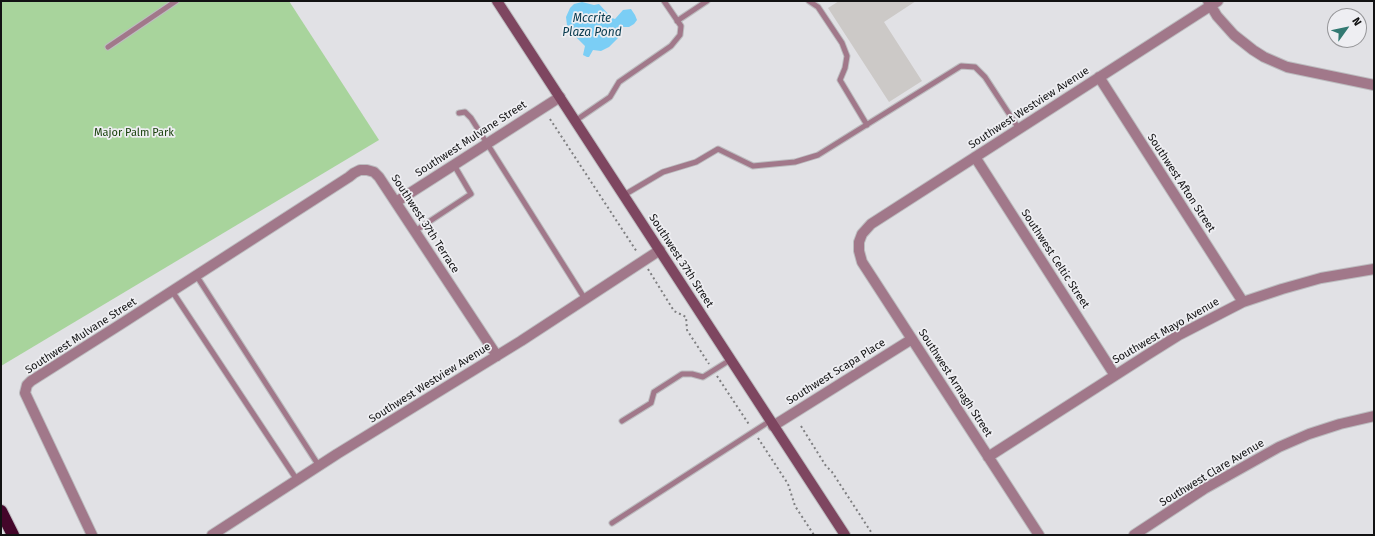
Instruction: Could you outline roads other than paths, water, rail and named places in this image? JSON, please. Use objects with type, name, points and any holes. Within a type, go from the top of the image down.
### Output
[{"type":"highway","points":[[1,511],[13,535]]},
{"type":"main road","name":"Southwest 37th Street","points":[[497,1],[845,535]]},
{"type":"street","name":"Southwest Westview Avenue","points":[[859,242],[862,234],[871,224],[1212,3]]},
{"type":"street","points":[[1212,3],[1225,26],[1234,35],[1264,57],[1287,67],[1374,85]]},
{"type":"street","name":"Southwest Afton Street","points":[[1099,77],[1243,302]]},
{"type":"street","name":"Southwest Mulvane Street","points":[[396,202],[560,97]]},
{"type":"street","name":"Southwest Celtic Street","points":[[975,157],[1114,374]]},
{"type":"street","name":"Southwest 37th Terrace","points":[[266,230],[354,173],[360,170],[374,172],[396,202],[497,356]]},
{"type":"street","name":"Southwest Mulvane Street","points":[[92,535],[26,393],[25,389],[27,385],[266,230]]},
{"type":"street","name":"Southwest Armagh Street","points":[[859,242],[862,262],[1039,535]]},
{"type":"street","name":"Southwest Westview Avenue","points":[[212,535],[319,466],[497,356],[660,250]]},
{"type":"street","name":"Southwest Mayo Avenue","points":[[988,457],[1114,374],[1179,335],[1243,302],[1321,278],[1374,269]]},
{"type":"street","name":"Southwest Scapa Place","points":[[771,423],[912,339]]},
{"type":"street","name":"Southwest Clare Avenue","points":[[1134,535],[1204,489],[1279,447],[1309,434],[1340,424],[1374,416]]},
{"type":"lane","points":[[108,47],[176,1]]},
{"type":"lane","points":[[575,121],[610,97],[619,82],[671,46],[680,35],[681,26],[664,1]]},
{"type":"lane","points":[[677,21],[707,1]]},
{"type":"lane","points":[[809,1],[818,7],[842,43],[847,56],[845,68],[840,80],[867,125]]},
{"type":"lane","points":[[624,195],[663,172],[696,162],[718,149],[753,166],[796,162],[818,155],[961,66],[975,67],[985,77],[1019,129]]},
{"type":"lane","points":[[460,113],[465,112],[471,118],[585,299]]},
{"type":"lane","points":[[415,231],[471,194],[454,165]]},
{"type":"lane","points":[[196,276],[319,466]]},
{"type":"lane","points":[[172,291],[297,480]]},
{"type":"lane","points":[[622,421],[651,403],[654,392],[682,374],[692,374],[703,377],[730,360]]},
{"type":"lane","points":[[612,523],[754,432],[771,423]]},
{"type":"water","name":"Mccrite Plaza Pond","points":[[582,2],[594,5],[599,4],[612,18],[615,19],[623,10],[631,9],[637,20],[629,27],[622,27],[620,30],[620,35],[609,47],[601,51],[593,50],[589,57],[587,57],[583,55],[585,46],[570,31],[567,25],[566,17],[570,8],[574,4]]},
{"type":"park label","name":"Major Palm Park","points":[[134,133]]}]
